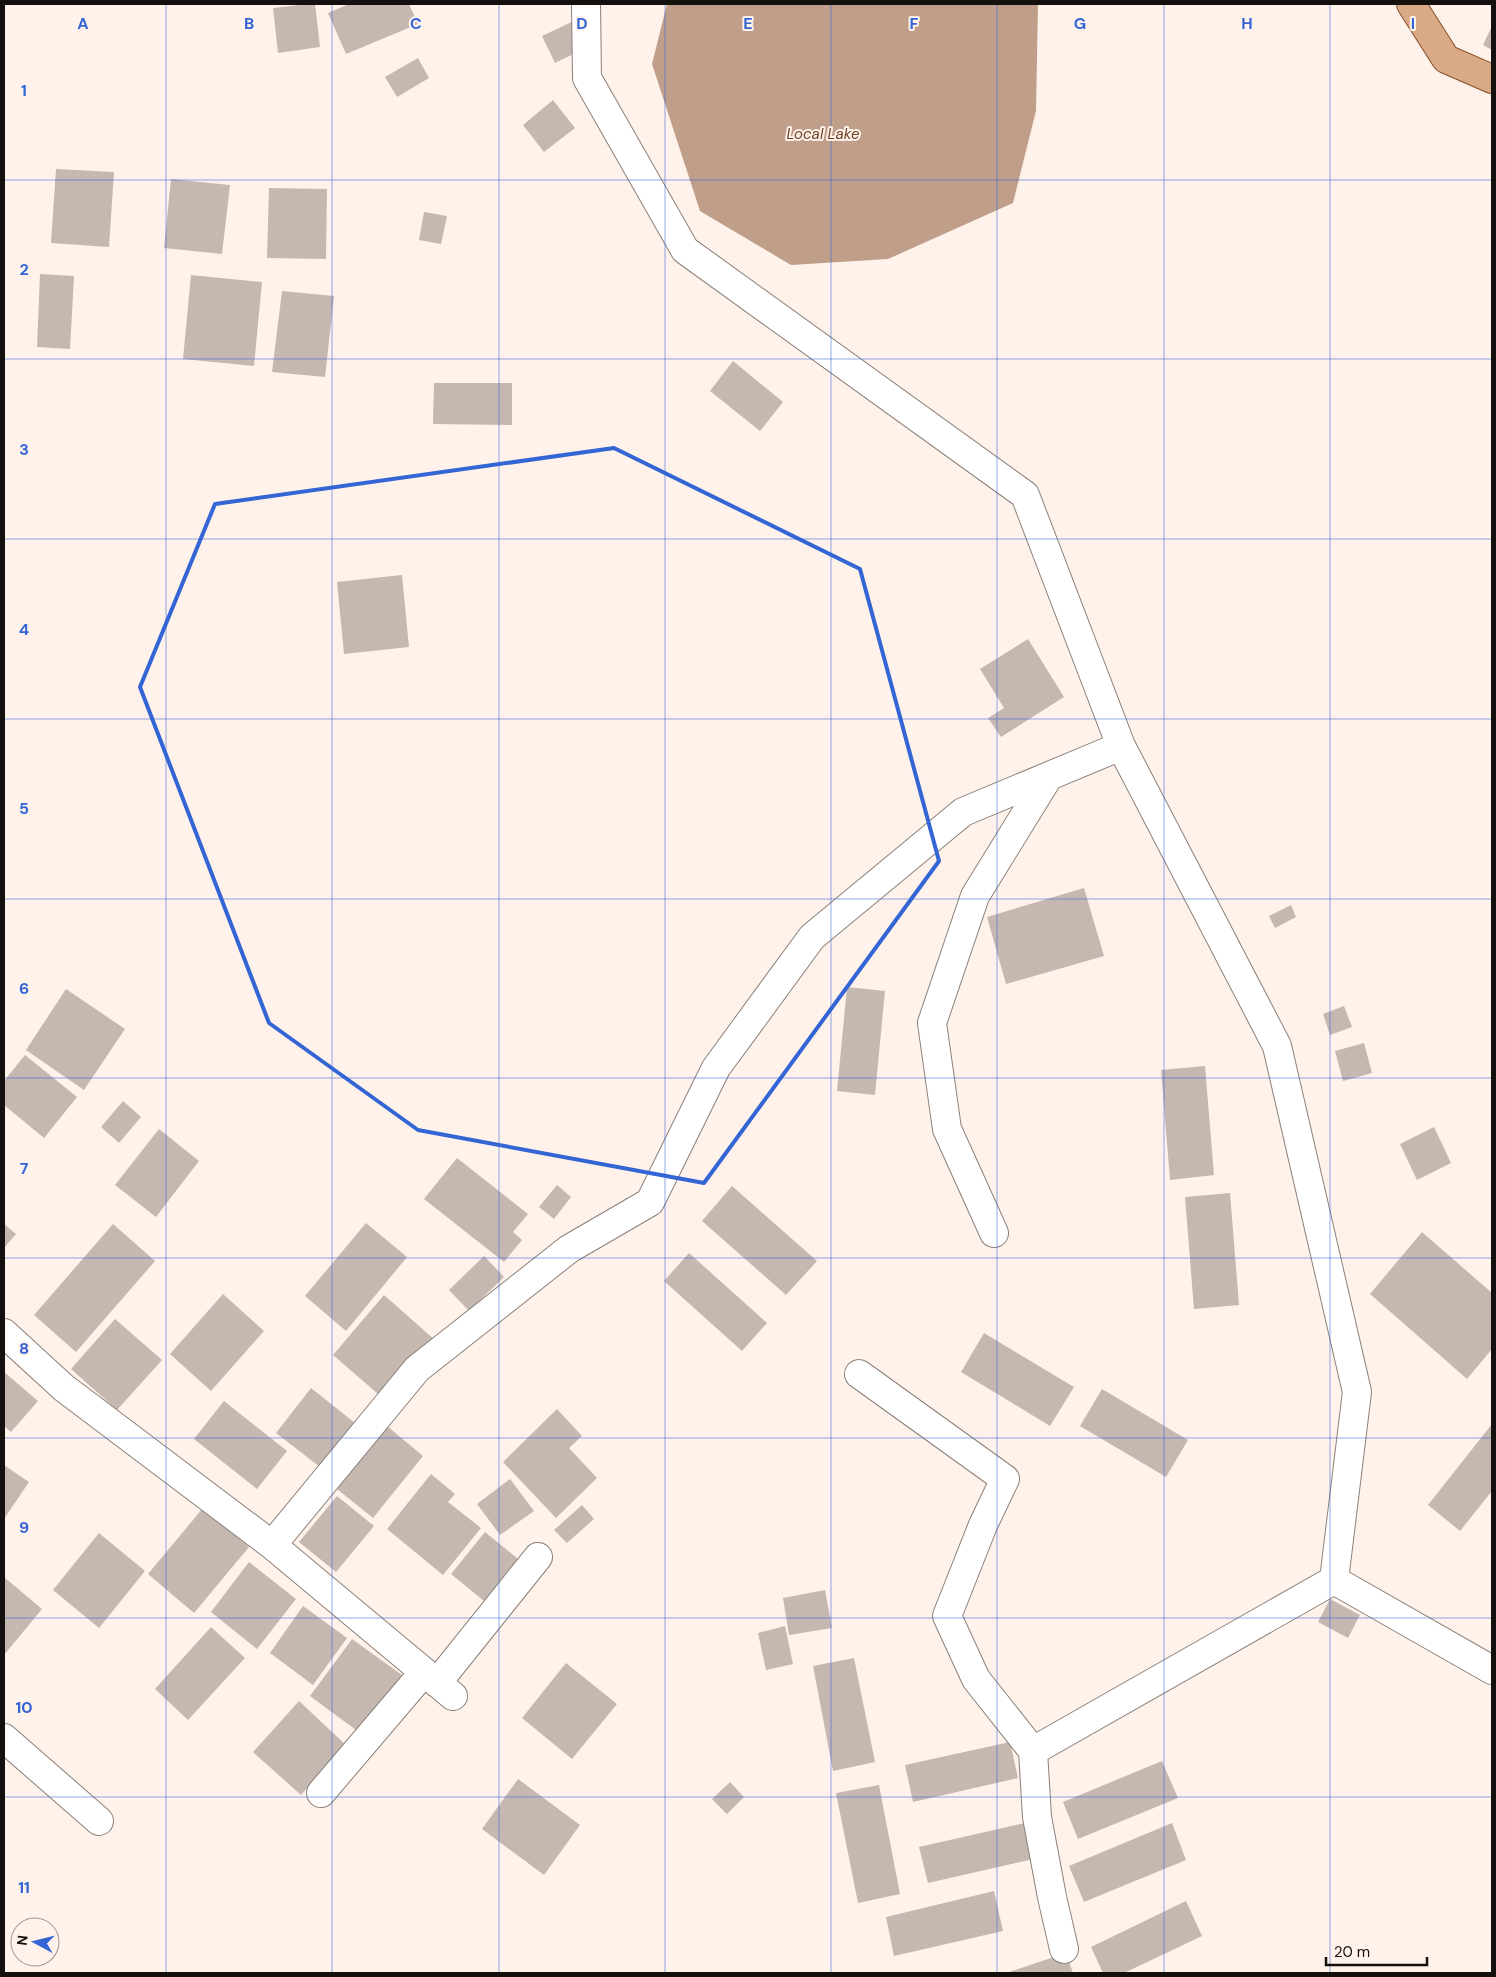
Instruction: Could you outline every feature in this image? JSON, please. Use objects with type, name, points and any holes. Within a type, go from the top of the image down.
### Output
[{"type":"main road","points":[[1411,4],[1446,59],[1492,79]]},
{"type":"street","points":[[586,4],[587,78],[685,250],[1025,495],[1121,746],[1277,1046],[1357,1392],[1334,1580]]},
{"type":"street","points":[[272,1545],[417,1370],[569,1249],[650,1202],[716,1068],[812,937],[963,812],[1121,746]]},
{"type":"street","points":[[994,1233],[947,1129],[932,1023],[975,896],[1049,776]]},
{"type":"street","points":[[4,1333],[64,1388],[272,1545],[438,1684]]},
{"type":"street","points":[[859,1374],[1005,1479],[983,1525],[947,1616],[976,1679],[1033,1751],[1037,1817],[1064,1949]]},
{"type":"street","points":[[321,1793],[438,1684],[538,1557]]},
{"type":"street","points":[[1334,1580],[1492,1670]]},
{"type":"street","points":[[1033,1751],[1334,1580]]},
{"type":"street","points":[[4,1738],[99,1821]]},
{"type":"highlighted area","points":[[614,448],[860,569],[939,861],[704,1183],[418,1130],[269,1023],[140,687],[215,504]]},
{"type":"water","name":"Local Lake","points":[[667,4],[1038,4],[1036,111],[1013,203],[888,259],[791,265],[700,211],[652,64]]},
{"type":"building","points":[[315,4],[320,47],[278,53],[273,8]]},
{"type":"building","points":[[349,4],[409,4],[418,24],[346,54],[328,13]]},
{"type":"building","points":[[580,18],[592,45],[555,63],[542,36]]},
{"type":"building","points":[[1492,26],[1492,50],[1483,45]]},
{"type":"building","points":[[418,58],[429,78],[397,97],[385,77]]},
{"type":"building","points":[[553,100],[575,128],[544,152],[523,125]]},
{"type":"building","points":[[56,169],[114,172],[109,247],[51,243]]},
{"type":"building","points":[[171,179],[230,185],[222,254],[164,248]]},
{"type":"building","points":[[269,188],[327,189],[326,259],[267,258]]},
{"type":"building","points":[[424,212],[447,216],[441,244],[419,240]]},
{"type":"building","points":[[40,274],[74,276],[70,349],[37,347]]},
{"type":"building","points":[[191,275],[262,282],[254,366],[183,359]]},
{"type":"building","points":[[282,291],[334,296],[325,377],[272,372]]},
{"type":"building","points":[[733,361],[783,402],[760,431],[710,391]]},
{"type":"building","points":[[434,383],[512,383],[512,425],[433,424]]},
{"type":"building","points":[[402,575],[409,647],[344,654],[337,582]]},
{"type":"building","points":[[1028,639],[1064,697],[1001,737],[988,718],[1004,708],[980,669]]},
{"type":"building","points":[[1084,888],[1104,956],[1006,984],[987,917]]},
{"type":"building","points":[[1291,905],[1296,917],[1275,928],[1269,916]]},
{"type":"building","points":[[847,987],[885,991],[875,1095],[837,1091]]},
{"type":"building","points":[[66,989],[125,1029],[84,1090],[26,1050]]},
{"type":"building","points":[[1344,1006],[1352,1027],[1330,1035],[1323,1014]]},
{"type":"building","points":[[1364,1043],[1372,1073],[1343,1081],[1335,1051]]},
{"type":"building","points":[[25,1055],[77,1097],[44,1138],[4,1105],[4,1081]]},
{"type":"building","points":[[1205,1066],[1214,1175],[1170,1180],[1161,1070]]},
{"type":"building","points":[[123,1101],[141,1117],[119,1143],[101,1127]]},
{"type":"building","points":[[1434,1127],[1451,1163],[1417,1180],[1400,1144]]},
{"type":"building","points":[[159,1129],[199,1161],[156,1217],[115,1185]]},
{"type":"building","points":[[457,1158],[528,1214],[513,1232],[522,1240],[504,1262],[424,1199]]},
{"type":"building","points":[[557,1185],[571,1197],[554,1219],[539,1207]]},
{"type":"building","points":[[732,1186],[817,1261],[786,1295],[702,1221]]},
{"type":"building","points":[[1230,1193],[1239,1305],[1194,1309],[1185,1197]]},
{"type":"building","points":[[366,1223],[407,1257],[346,1331],[305,1296]]},
{"type":"building","points":[[4,1224],[16,1234],[4,1248]]},
{"type":"building","points":[[113,1224],[155,1261],[76,1352],[34,1315]]},
{"type":"building","points":[[1422,1232],[1492,1293],[1492,1349],[1467,1379],[1370,1294]]},
{"type":"building","points":[[689,1253],[767,1323],[742,1351],[664,1281]]},
{"type":"building","points":[[484,1256],[504,1277],[469,1311],[449,1290]]},
{"type":"building","points":[[223,1294],[264,1331],[211,1391],[170,1354]]},
{"type":"building","points":[[384,1295],[436,1341],[385,1400],[333,1355]]},
{"type":"building","points":[[115,1319],[162,1360],[117,1410],[71,1369]]},
{"type":"building","points":[[984,1333],[1074,1387],[1050,1426],[961,1372]]},
{"type":"building","points":[[4,1372],[38,1401],[11,1432],[4,1426]]},
{"type":"building","points":[[311,1388],[355,1423],[320,1467],[276,1433]]},
{"type":"building","points":[[1102,1389],[1188,1440],[1166,1477],[1080,1426]]},
{"type":"building","points":[[224,1401],[287,1451],[257,1489],[194,1439]]},
{"type":"building","points":[[557,1409],[582,1436],[569,1448],[597,1478],[556,1518],[503,1462]]},
{"type":"building","points":[[1492,1424],[1492,1491],[1460,1531],[1428,1505]]},
{"type":"building","points":[[387,1426],[423,1456],[373,1518],[337,1489]]},
{"type":"building","points":[[4,1465],[29,1482],[4,1519]]},
{"type":"building","points":[[431,1474],[455,1494],[448,1502],[481,1528],[443,1575],[387,1529]]},
{"type":"building","points":[[510,1479],[534,1511],[500,1535],[477,1504]]},
{"type":"building","points":[[337,1496],[374,1526],[336,1572],[299,1542]]},
{"type":"building","points":[[582,1505],[594,1519],[567,1543],[554,1530]]},
{"type":"building","points":[[203,1508],[249,1547],[194,1613],[148,1574]]},
{"type":"building","points":[[485,1532],[523,1563],[489,1605],[451,1574]]},
{"type":"building","points":[[99,1533],[145,1571],[99,1628],[53,1590]]},
{"type":"building","points":[[249,1562],[296,1599],[257,1649],[211,1612]]},
{"type":"building","points":[[4,1577],[42,1609],[4,1655]]},
{"type":"building","points":[[825,1590],[832,1628],[789,1635],[783,1598]]},
{"type":"building","points":[[1330,1599],[1360,1615],[1348,1638],[1318,1622]]},
{"type":"building","points":[[303,1606],[347,1638],[313,1685],[270,1653]]},
{"type":"building","points":[[785,1626],[793,1664],[766,1670],[758,1633]]},
{"type":"building","points":[[211,1627],[245,1658],[188,1720],[155,1689]]},
{"type":"building","points":[[352,1639],[402,1675],[360,1733],[310,1696]]},
{"type":"building","points":[[854,1658],[875,1762],[833,1771],[813,1666]]},
{"type":"building","points":[[566,1663],[617,1704],[572,1759],[522,1718]]},
{"type":"building","points":[[299,1701],[346,1745],[301,1795],[253,1752]]},
{"type":"building","points":[[1010,1742],[1018,1778],[913,1802],[905,1765]]},
{"type":"building","points":[[1162,1761],[1178,1798],[1078,1839],[1063,1802]]},
{"type":"building","points":[[518,1779],[580,1825],[544,1875],[482,1829]]},
{"type":"building","points":[[730,1782],[744,1797],[727,1814],[712,1799]]},
{"type":"building","points":[[879,1785],[900,1894],[858,1903],[836,1793]]},
{"type":"building","points":[[1025,1823],[1033,1859],[928,1883],[919,1847]]},
{"type":"building","points":[[1172,1823],[1186,1860],[1084,1902],[1069,1866]]},
{"type":"building","points":[[994,1891],[1003,1931],[894,1956],[886,1917]]},
{"type":"building","points":[[1186,1901],[1202,1936],[1124,1973],[1103,1973],[1091,1947]]},
{"type":"building","points":[[1066,1953],[1073,1973],[1006,1973]]}]
